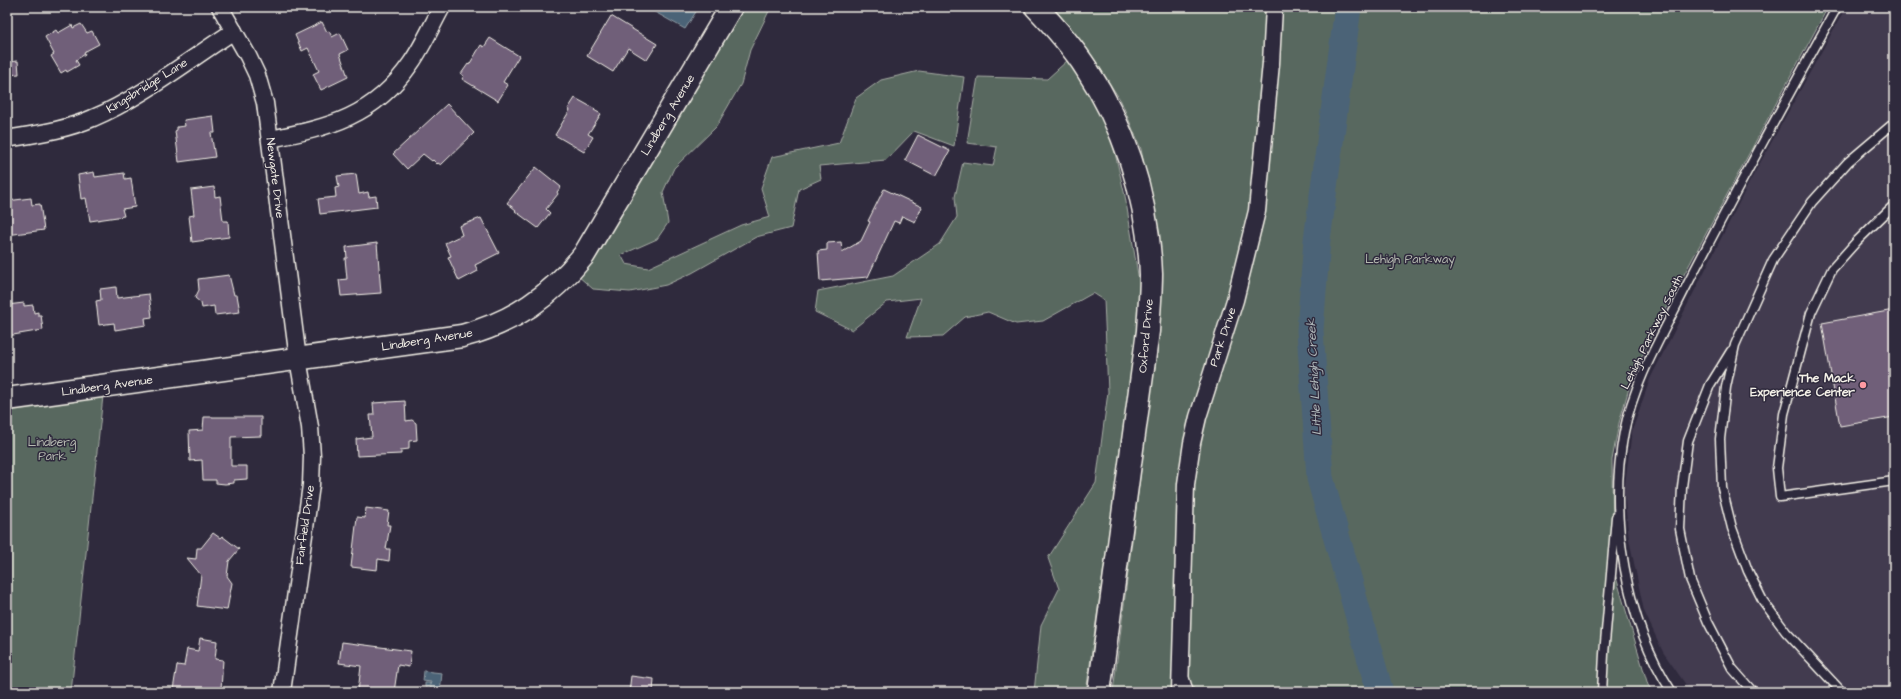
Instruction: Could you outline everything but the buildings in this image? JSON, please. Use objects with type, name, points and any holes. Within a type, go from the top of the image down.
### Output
[{"type":"street","name":"Newgate Drive","points":[[220,7],[257,75],[265,103],[298,359]]},
{"type":"street","points":[[270,139],[318,129],[339,122],[359,112],[377,99],[394,84],[411,63],[442,7]]},
{"type":"street","name":"Lindberg Avenue","points":[[7,400],[462,336],[481,331],[507,321],[538,301],[567,276],[584,255],[731,7]]},
{"type":"street","name":"Oxford Drive","points":[[1036,7],[1062,36],[1086,67],[1105,98],[1120,130],[1132,164],[1142,199],[1148,236],[1151,274],[1148,331],[1099,692]]},
{"type":"street","name":"Park Drive","points":[[1180,692],[1186,484],[1198,417],[1235,300],[1257,211],[1271,63],[1274,7]]},
{"type":"street","name":"Kingsbridge Lane","points":[[7,138],[60,129],[93,118],[124,103],[234,31]]},
{"type":"street","name":"Fairfield Drive","points":[[282,692],[311,485],[312,456],[310,427],[298,359]]},
{"type":"lane","name":"Lehigh Parkway South","points":[[1672,692],[1650,653],[1638,624],[1629,593],[1621,535],[1619,480],[1624,432],[1631,404],[1641,377],[1710,240],[1837,7]]},
{"type":"lane","points":[[1753,692],[1732,668],[1708,622],[1690,579],[1680,529],[1682,487],[1688,441],[1710,385],[1735,345],[1773,260],[1812,202],[1848,162],[1894,123]]},
{"type":"lane","points":[[1894,206],[1857,241],[1832,269],[1810,313],[1784,414],[1777,468],[1780,497],[1894,480]]},
{"type":"lane","points":[[1735,345],[1726,388],[1720,439],[1722,488],[1732,528],[1748,571],[1763,601],[1786,632],[1842,692]]},
{"type":"lane","points":[[1602,692],[1619,480]]},
{"type":"lane","name":"Park Drive","points":[[1180,667],[1189,692]]},
{"type":"shaded area","points":[[1846,7],[1894,7],[1894,692],[1691,692],[1663,652],[1644,611],[1629,539],[1624,492],[1632,431],[1650,379],[1749,183]]},
{"type":"green space","points":[[739,7],[771,7],[750,50],[741,84],[716,127],[674,168],[663,192],[668,223],[657,239],[621,255],[626,264],[648,268],[741,225],[770,217],[761,188],[772,157],[839,143],[856,98],[881,80],[919,71],[964,77],[954,146],[914,131],[886,160],[819,166],[821,179],[799,189],[791,228],[756,237],[692,273],[666,285],[630,292],[593,289],[578,276]]},
{"type":"green space","name":"Lehigh Parkway","points":[[1053,7],[1828,7],[1652,334],[1631,381],[1619,423],[1612,460],[1613,567],[1648,685],[1653,692],[1113,692],[1154,366],[1158,277],[1151,200],[1141,149],[1121,101],[1088,50]]},
{"type":"green space","points":[[1068,60],[1091,96],[1111,136],[1125,196],[1141,293],[1136,345],[1086,692],[1034,692],[1041,625],[1059,589],[1048,558],[1096,483],[1108,392],[1104,300],[1093,293],[1043,321],[1016,324],[988,312],[965,317],[943,336],[907,337],[921,298],[887,302],[852,330],[815,312],[818,291],[893,276],[940,244],[957,217],[955,197],[963,162],[993,166],[997,147],[967,143],[978,77],[1047,79]]},
{"type":"green space","name":"Lindberg Park","points":[[103,396],[71,692],[7,692],[7,409]]},
{"type":"water","points":[[646,7],[699,7],[685,29]]},
{"type":"water","points":[[424,671],[442,673],[440,692],[430,692],[431,686],[425,687],[425,683],[430,683],[430,685],[431,682],[423,681]]},
{"type":"waterway","name":"Little Lehigh Creek","points":[[1348,7],[1317,240],[1310,330],[1320,478],[1380,692]]},
{"type":"place","name":"The Mack Experience Center","points":[[1863,385]]}]
